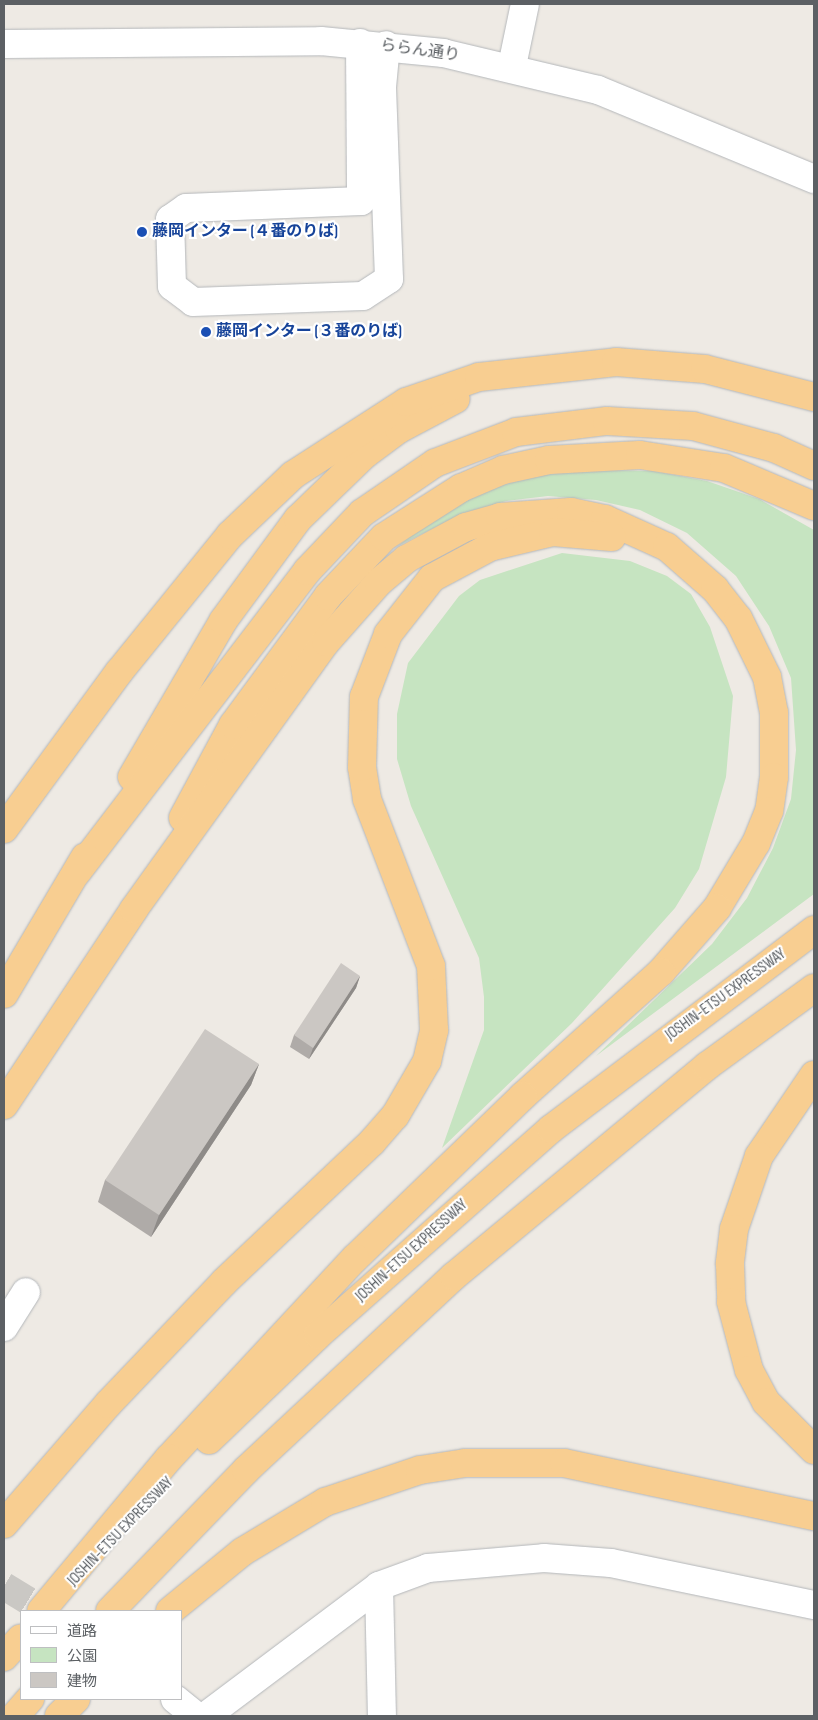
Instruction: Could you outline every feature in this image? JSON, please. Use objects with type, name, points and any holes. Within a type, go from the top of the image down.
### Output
[{"type":"highway","points":[[4,994],[223,621],[264,561],[329,486],[371,450],[436,408],[516,376],[570,365]]},
{"type":"highway","points":[[4,829],[198,573],[261,503],[294,475],[371,421],[442,387],[479,377],[570,365],[677,365],[748,378],[814,397]]},
{"type":"highway","points":[[77,872],[307,571],[362,513],[435,463],[516,432],[607,421],[693,426],[774,448],[814,466]]},
{"type":"highway","points":[[134,909],[233,725],[349,572],[384,537],[421,511],[504,470],[604,455],[682,458],[724,468],[814,506]]},
{"type":"highway","points":[[4,1105],[134,909],[326,642],[379,582],[434,542],[500,517],[571,512],[637,530],[692,567],[738,618],[755,647],[774,712],[775,769],[768,811],[739,874],[712,914],[661,972],[523,1096],[355,1258],[169,1458],[42,1610]]},
{"type":"highway","points":[[4,1524],[108,1404],[218,1289],[372,1142],[395,1116],[427,1061],[434,1030],[431,966],[367,799],[362,767],[364,697],[378,656],[408,605],[432,578],[460,560],[522,537],[552,532],[587,532],[620,539],[692,567]]},
{"type":"highway","name":"JOSHIN-ETSU EXPRESSWAY","points":[[47,1610],[217,1432],[431,1233],[596,1094],[814,930]]},
{"type":"highway","points":[[111,1610],[246,1470],[454,1276],[707,1066],[814,988]]},
{"type":"highway","points":[[814,1075],[759,1156],[734,1229],[730,1264],[731,1302],[749,1370],[766,1402],[814,1450]]},
{"type":"highway","points":[[171,1610],[242,1552],[325,1502],[371,1483],[465,1463],[564,1463],[814,1516]]},
{"type":"highway","points":[[15,1716],[29,1700]]},
{"type":"highway","points":[[59,1716],[75,1700]]},
{"type":"street","points":[[512,66],[525,4]]},
{"type":"street","name":"ららん通り","points":[[4,44],[261,40],[373,44],[512,66],[598,90],[814,179]]},
{"type":"street","points":[[373,44],[382,87],[389,279],[363,296],[193,302],[172,286],[170,219],[186,208],[361,201],[373,44]]},
{"type":"street","points":[[4,1327],[26,1292]]},
{"type":"street","points":[[206,1716],[379,1586],[428,1568],[544,1558],[611,1563],[814,1605]]},
{"type":"street","points":[[379,1586],[382,1716]]},
{"type":"street","points":[[176,1700],[196,1716]]},
{"type":"green space","points":[[598,470],[653,471],[707,481],[759,499],[814,530],[814,894],[596,1056],[712,944],[747,898],[773,848],[791,799],[796,750],[791,678],[769,626],[736,576],[687,533],[640,510],[596,500],[548,496],[506,501],[460,515],[398,546],[442,510],[487,489],[541,475]]},
{"type":"green space","points":[[562,553],[630,561],[667,576],[691,594],[710,627],[733,696],[726,777],[699,869],[675,908],[572,1023],[442,1148],[484,1030],[484,997],[479,958],[411,806],[397,759],[397,714],[408,663],[459,596],[480,580]]},
{"type":"building","points":[[341,963],[360,976],[313,1048],[294,1035]]},
{"type":"building","points":[[205,1029],[259,1064],[159,1215],[105,1180]]},
{"type":"tunnel","points":[[4,1586],[43,1610]]},
{"type":"place","name":"藤岡インター (４番のりば)","points":[[142,232]]},
{"type":"place","name":"藤岡インター (３番のりば)","points":[[206,332]]}]
